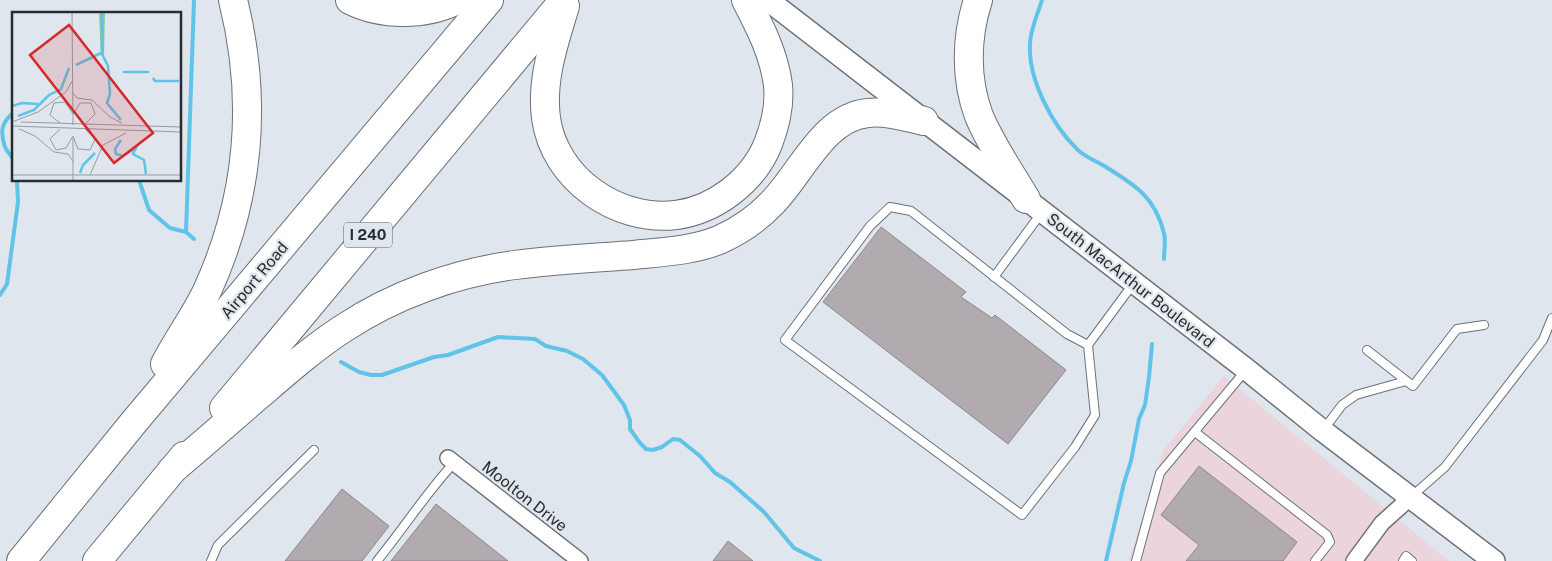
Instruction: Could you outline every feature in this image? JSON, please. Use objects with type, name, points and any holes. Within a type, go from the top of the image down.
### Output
[{"type":"highway","points":[[134,422],[207,291],[222,254],[234,216],[246,149],[248,98],[246,62],[233,0]]},
{"type":"highway","points":[[350,0],[386,11],[407,12],[431,8],[457,0]]},
{"type":"highway","name":"Airport Road","points":[[21,561],[134,422],[489,0]]},
{"type":"highway","points":[[565,0],[547,70],[544,96],[546,120],[559,156],[573,176],[609,203],[631,211],[654,215],[676,215],[716,202],[736,187],[751,172],[764,153],[772,134],[778,112],[778,86],[763,33],[746,0]]},
{"type":"highway","name":"I 240","points":[[96,561],[565,0]]},
{"type":"highway","points":[[978,0],[969,35],[969,65],[972,90],[983,124],[998,154],[1034,205]]},
{"type":"highway","points":[[172,470],[308,353],[345,327],[406,296],[441,282],[475,272],[513,265],[696,248],[738,231],[757,218],[783,192],[828,133],[840,122],[869,112],[924,121]]},
{"type":"main road","name":"South MacArthur Boulevard","points":[[768,0],[1246,369],[1322,431],[1494,561]]},
{"type":"street","name":"Moolton Drive","points":[[451,460],[580,561]]},
{"type":"street","points":[[1354,561],[1382,523],[1411,497]]},
{"type":"lane","points":[[994,277],[1034,205]]},
{"type":"lane","points":[[1088,345],[1066,334],[911,211],[890,207],[870,226],[785,340],[1022,515],[1075,447],[1095,414],[1088,345],[1134,282]]},
{"type":"lane","points":[[1411,497],[1444,467],[1544,340],[1552,318]]},
{"type":"lane","points":[[1367,350],[1413,386],[1457,329],[1484,325]]},
{"type":"lane","points":[[1544,340],[1552,336]]},
{"type":"lane","points":[[1136,561],[1160,473],[1246,369]]},
{"type":"lane","points":[[1322,431],[1349,399],[1356,395],[1406,381]]},
{"type":"lane","points":[[1195,432],[1326,535],[1330,542],[1315,561]]},
{"type":"lane","points":[[211,561],[218,545],[314,450]]},
{"type":"lane","points":[[378,561],[451,460]]},
{"type":"lane","points":[[1403,561],[1406,556],[1412,561]]},
{"type":"shaded area","points":[[1224,376],[1449,561],[1129,561],[1163,451]]},
{"type":"building","points":[[881,227],[966,292],[961,297],[992,318],[995,315],[1066,370],[1008,444],[823,302]]},
{"type":"building","points":[[1199,466],[1297,542],[1283,561],[1186,561],[1199,545],[1161,515]]},
{"type":"building","points":[[342,489],[389,526],[362,561],[285,561]]},
{"type":"building","points":[[436,504],[508,561],[391,561]]},
{"type":"building","points":[[728,541],[753,561],[713,561]]},
{"type":"waterway","points":[[186,232],[194,0]]},
{"type":"waterway","points":[[1042,0],[1030,39],[1030,58],[1043,101],[1059,127],[1080,152],[1135,186],[1149,201],[1155,210],[1164,233],[1164,259]]},
{"type":"waterway","points":[[12,114],[6,120],[2,132],[5,147],[12,158]]},
{"type":"waterway","points":[[0,295],[7,284],[18,202],[17,181]]},
{"type":"waterway","points":[[139,181],[149,210],[170,228],[186,232],[194,239]]},
{"type":"waterway","points":[[341,362],[359,372],[382,375],[434,357],[448,355],[498,337],[535,339],[546,346],[567,351],[583,359],[602,375],[624,405],[630,420],[630,429],[646,449],[653,450],[662,447],[673,439],[680,440],[700,456],[715,473],[730,482],[764,512],[794,548],[820,561]]},
{"type":"waterway","points":[[1106,561],[1131,461],[1139,419],[1145,405],[1152,344]]}]
